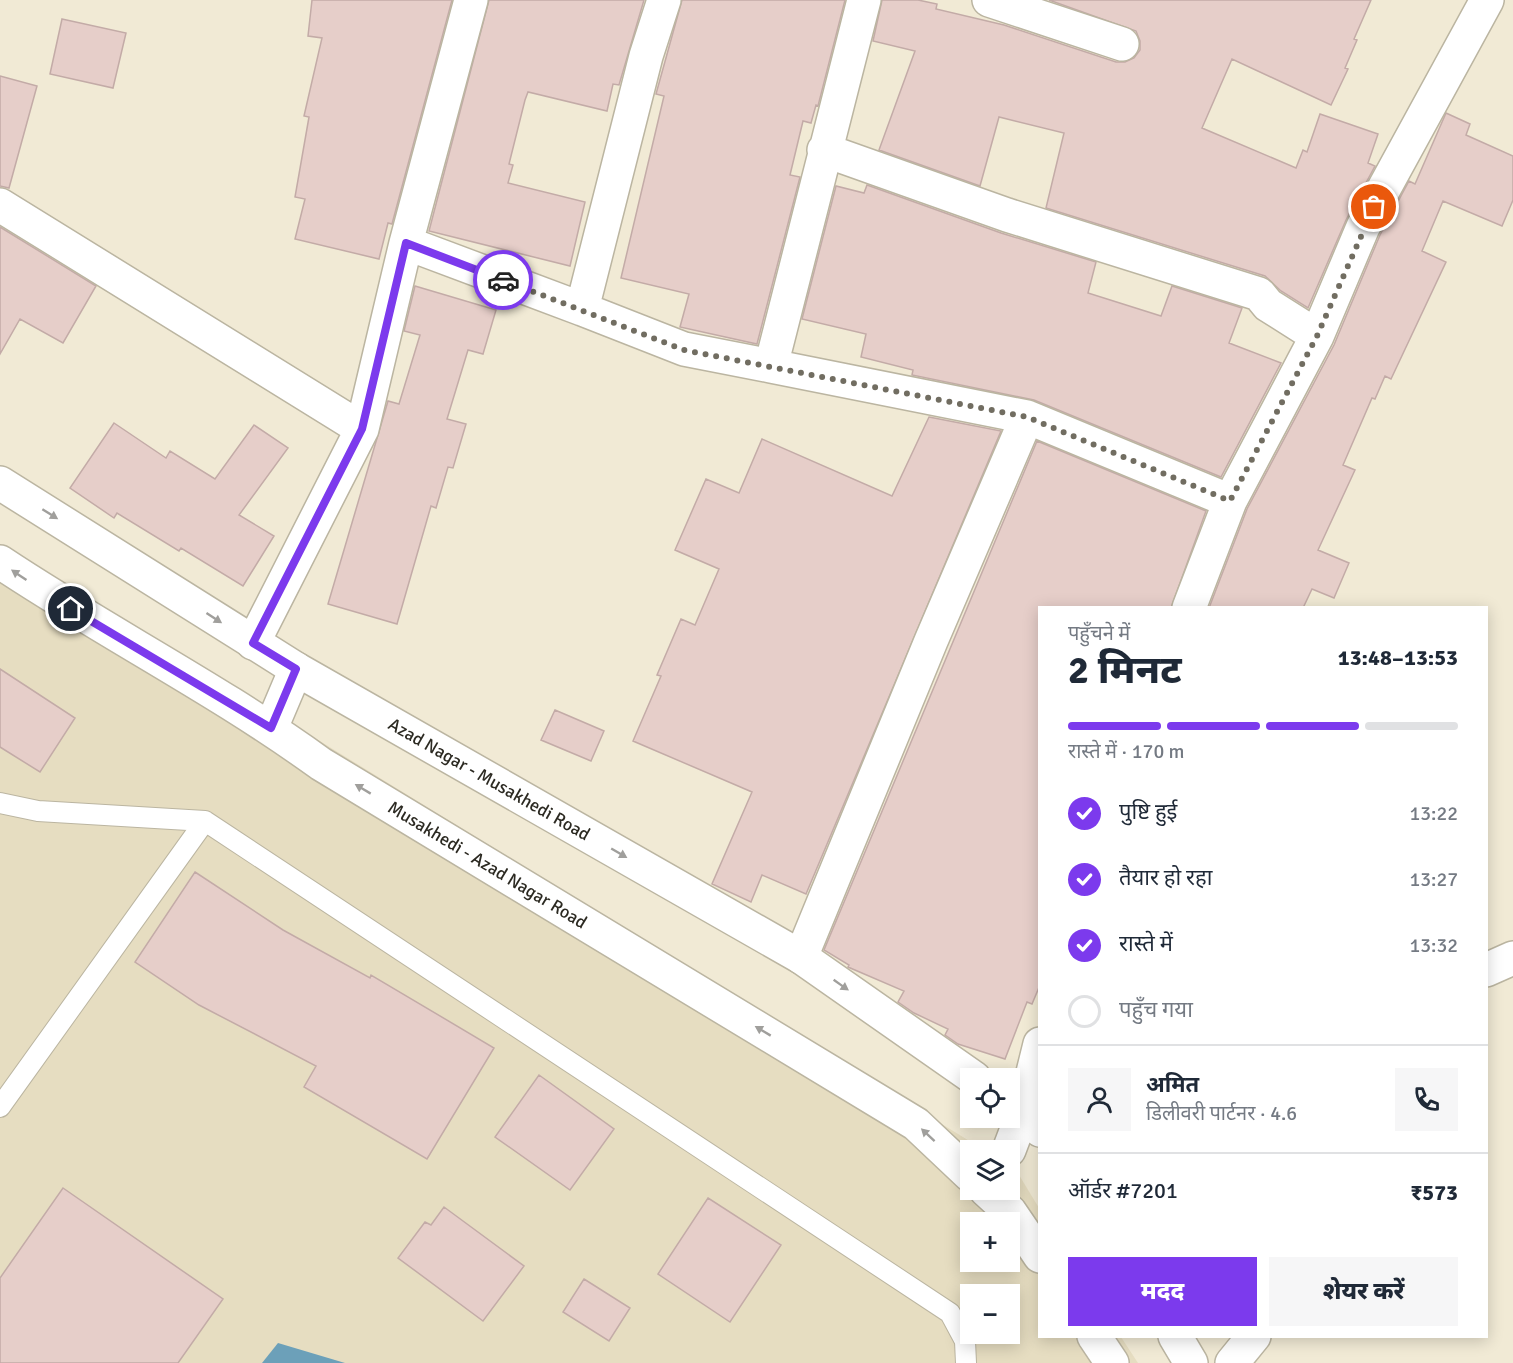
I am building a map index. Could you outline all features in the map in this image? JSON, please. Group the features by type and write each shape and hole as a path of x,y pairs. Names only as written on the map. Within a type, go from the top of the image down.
{"street":[{"path":"253,643 362,429 406,243 471,0"},
{"path":"582,309 645,56 664,0"},
{"path":"771,366 824,150 864,0"},
{"path":"989,0 1122,44"},
{"path":"1190,606 1230,501 1317,336 1363,227 1487,0"},
{"path":"824,150 1007,215 1259,294 1268,305 1317,336"},
{"path":"0,205 362,429"},
{"path":"406,243 684,350 1027,417 1230,501"},
{"path":"801,957 931,641 1027,417"},
{"name":"Azad Nagar - Musakhedi Road","path":"0,483 296,669 801,957 960,1068"},
{"name":"Musakhedi - Azad Nagar Road","path":"0,562 71,609 271,728 321,764 916,1124 960,1164"},
{"path":"271,728 296,669"},
{"path":"1488,969 1513,958"},
{"path":"1013,1140 1024,1115 1038,1053"},
{"name":"Musakhedi - Azad Nagar Road","path":"998,1200 1010,1212 1038,1253"},
{"path":"1095,1338 1112,1363"},
{"path":"1176,1338 1191,1363"},
{"path":"1232,1363 1252,1338"}],"lane":[{"path":"0,803 38,812 205,821 950,1313 965,1341 966,1363"},
{"path":"0,1107 205,821"}],"shaded area":[{"path":"0,544 968,1140 960,1140 960,1200 1020,1200 1020,1177 1038,1206 1038,1338 1122,1338 1138,1363 0,1363"}],"water":[{"path":"278,1343 345,1363 262,1363"}],"building":[{"path":"312,0 452,0 392,224 388,223 379,259 295,239 305,199 295,197 309,117 304,116 322,38 308,36"},
{"path":"489,0 644,0 619,85 613,84 607,111 528,92 525,100 509,164 513,165 508,183 585,202 570,266 429,231"},
{"path":"682,0 845,0 818,106 816,105 811,123 803,121 790,175 800,177 757,344 680,327 689,294 621,278 664,96 656,94"},
{"path":"882,0 918,0 937,4 936,9 1004,25 1116,62 1125,62 1134,58 1140,50 1140,41 1136,31 1049,0 1371,0 1354,39 1357,40 1345,68 1348,69 1331,105 1232,59 1202,128 1296,168 1303,150 1307,152 1320,114 1378,134 1368,163 1375,166 1346,220 1308,308 1281,291 1265,276 1046,208 1064,133 999,117 980,186 879,150 915,51 873,41"},
{"path":"62,19 126,33 113,88 50,74"},
{"path":"0,76 37,86 9,188 0,186"},
{"path":"1446,113 1470,124 1466,135 1513,156 1513,200 1502,226 1443,201 1422,251 1446,262 1391,379 1385,376 1375,399 1372,398 1343,465 1355,470 1318,550 1349,563 1334,598 1312,589 1304,606 1210,606 1247,509 1334,345 1380,235 1409,181 1415,184"},
{"path":"867,185 1001,233 1096,262 1088,293 1161,316 1172,286 1242,308 1229,343 1281,363 1221,477 1034,400 912,375 913,370 861,357 866,334 802,319 836,186 864,193"},
{"path":"0,227 96,286 63,343 20,319 0,354"},
{"path":"415,286 496,310 483,354 468,350 447,419 466,424 453,468 448,467 436,508 431,506 397,624 328,604 388,401 399,404 420,335 404,331"},
{"path":"929,417 1001,431 806,894 762,875 751,902 712,884 752,792 633,741 661,676 657,675 681,619 695,625 719,569 675,550 706,479 739,493 762,439 892,496"},
{"path":"114,423 166,458 170,451 215,479 254,425 288,448 239,515 274,536 243,586 117,513 114,518 70,488"},
{"path":"1037,441 1206,511 1172,606 1038,606 1038,990 1032,1004 1027,1002 1005,1059 958,1044 945,1035 948,1029 914,1013 898,1002 904,991 848,967 849,965 824,950"},
{"path":"0,669 75,718 40,772 0,747"},
{"path":"555,710 604,731 591,761 541,740"},
{"path":"195,872 283,930 370,978 371,975 494,1048 427,1159 304,1087 316,1066 199,1005 135,962"},
{"path":"539,1075 614,1129 570,1190 495,1137"},
{"path":"63,1188 223,1299 178,1363 0,1363 0,1278"},
{"path":"708,1198 781,1245 730,1322 658,1274"},
{"path":"444,1207 524,1266 483,1321 398,1258 425,1222 431,1225"},
{"path":"584,1279 630,1308 609,1341 563,1312"}],"way so far":[{"path":"503,280 684,350 1027,417 1230,501 1317,336 1363,227 1374,207"}],"route":[{"path":"71,609 271,728 296,669 253,643 362,429 406,243 503,280"}]}
